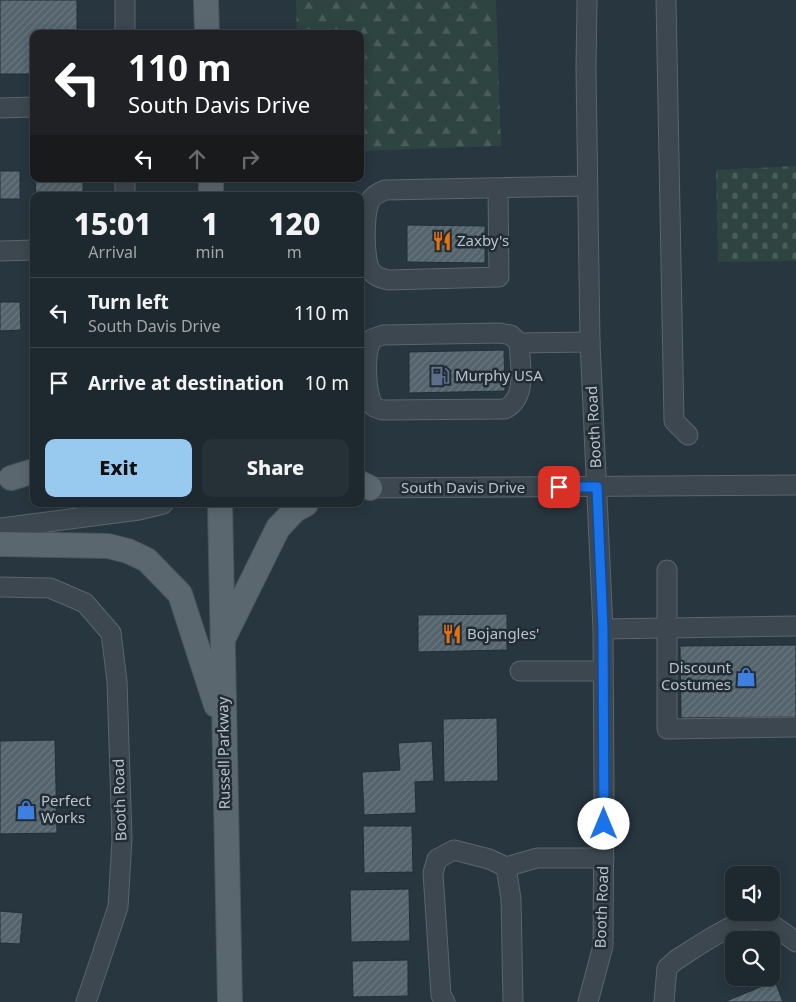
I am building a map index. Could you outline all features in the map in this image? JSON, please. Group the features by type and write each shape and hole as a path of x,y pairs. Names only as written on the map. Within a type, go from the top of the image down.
{"main road":[{"path":"206,0 207,30"},
{"path":"15,478 30,472"},
{"name":"Russell Parkway","path":"220,507 230,1002"},
{"path":"222,641 278,528 294,510 300,507"},
{"path":"0,544 108,546 128,551 147,560 180,594 224,730"}],"street":[{"path":"125,0 125,30"},
{"name":"Booth Road","path":"587,0 587,186 590,342 603,629 604,858 602,946 588,1002"},
{"path":"666,0 674,421 688,435"},
{"path":"0,108 30,107"},
{"path":"498,188 499,278 388,280 378,277 370,271 366,260 366,212 370,199 385,190 587,186"},
{"path":"0,251 30,250"},
{"path":"519,343 521,394 514,404 505,409 382,410 374,407 368,398 367,347 372,339 383,336 500,333 511,335 519,343 590,342"},
{"name":"South Davis Drive","path":"364,486 597,487 796,485"},
{"path":"0,528 152,507"},
{"path":"667,570 667,729 796,727"},
{"name":"Booth Road","path":"0,587 50,588 85,603 111,633 117,681 122,839 118,908 86,1002"},
{"path":"603,629 796,626"},
{"path":"520,671 603,671"},
{"path":"445,1002 441,995 433,873 437,859 454,850 489,859 506,867 538,858 604,858"},
{"path":"506,867 511,899 513,1002"},
{"path":"664,1002 668,968 676,960 746,920 760,920 775,927 796,942"}],"green space":[{"path":"296,0 496,0 501,146 364,151 364,30 297,30"},
{"path":"796,166 796,261 718,262 716,170"}],"building":[{"path":"0,0 77,0 77,30 30,30 30,74 0,74"},
{"path":"0,171 20,171 20,199 0,199"},
{"path":"35,182 83,182 83,192 36,192"},
{"path":"407,225 485,226 485,263 407,262"},
{"path":"0,302 20,302 21,330 0,331"},
{"path":"504,350 505,391 409,393 409,352"},
{"path":"507,614 507,650 418,652 418,615"},
{"path":"796,645 796,717 681,718 680,646"},
{"path":"497,718 498,781 444,782 443,719"},
{"path":"55,740 57,833 0,834 0,741"},
{"path":"432,741 434,781 415,782 416,813 364,815 362,772 400,770 398,743"},
{"path":"363,826 412,826 413,872 364,873"},
{"path":"409,889 410,941 351,942 350,890"},
{"path":"0,911 23,913 20,944 0,943"},
{"path":"408,960 408,996 353,997 352,961"},
{"path":"763,986 777,986 783,1002 724,1002"}],"place":[{"name":"Zaxby's","path":"442,241"},
{"name":"Murphy USA","path":"440,376"},
{"name":"Bojangles'","path":"452,634"},
{"name":"Discount Costumes","path":"746,677"},
{"name":"Perfect Works","path":"26,810"}],"route":[{"path":"559,487 597,487 603,629 604,824"}]}
